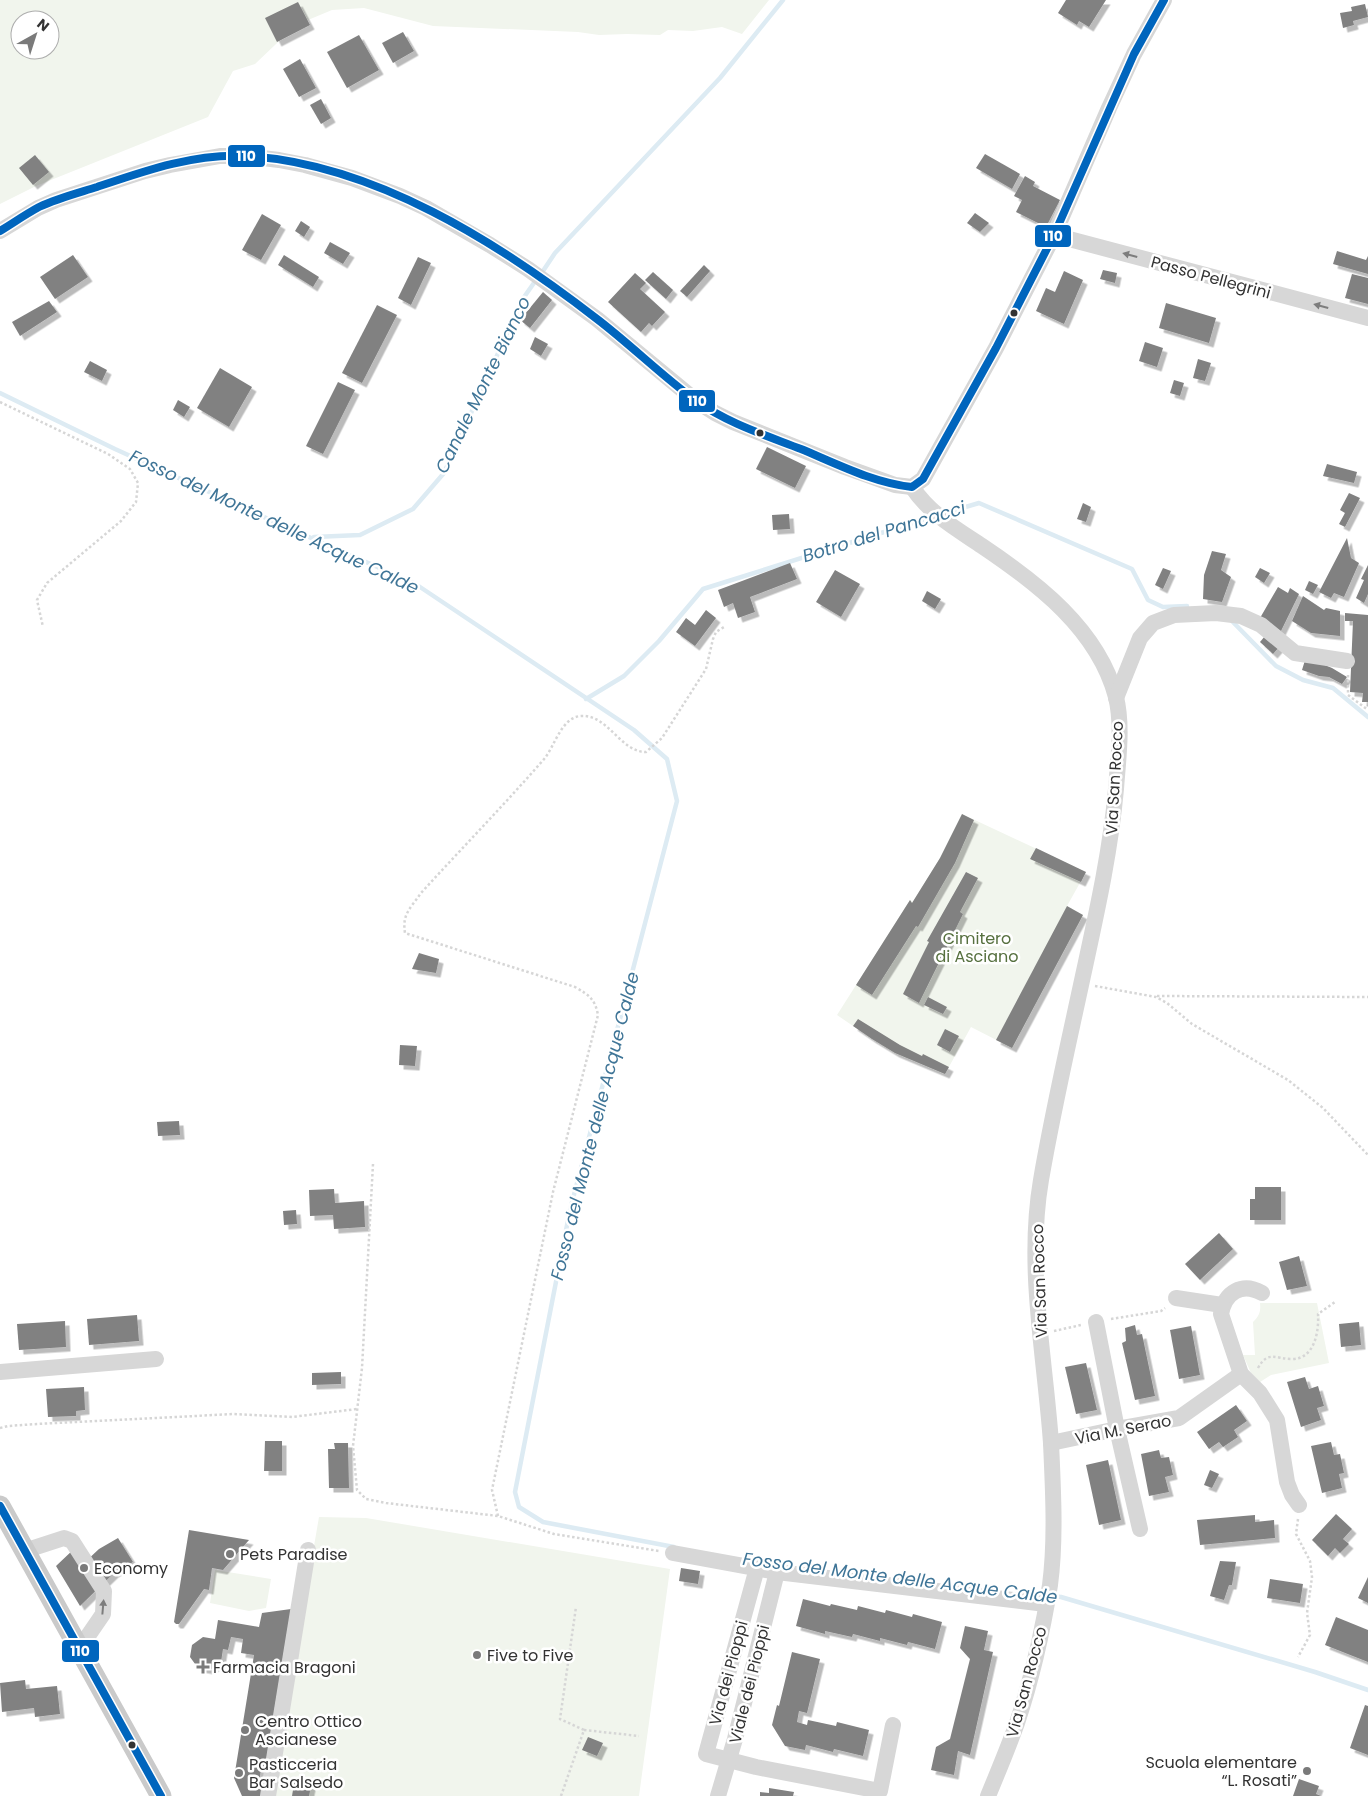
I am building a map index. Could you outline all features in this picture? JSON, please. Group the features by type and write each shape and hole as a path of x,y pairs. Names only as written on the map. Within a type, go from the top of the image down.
{"main road":[{"path":"0,1506 162,1796"}],"street":[{"path":"0,231 38,208 56,200 146,171 220,156 257,157 304,165 352,178 400,196 452,223 528,268 597,319 695,400 715,413 742,426 895,486 912,487 924,479 958,419 1054,235 1108,108 1134,54 1164,0"},
{"name":"Passo Pellegrini","path":"1054,235 1368,318"},
{"name":"Via San Rocco","path":"912,487 927,508 1024,576 1061,608 1094,649 1116,698 1119,721 1119,749 1111,840 1040,1183 1037,1218 1036,1288 1051,1443 1053,1549 1047,1597 1033,1664 1018,1717 988,1796"},
{"path":"1116,698 1140,638 1153,623 1174,615 1216,613 1241,616 1261,625 1295,653 1347,661"},
{"path":"1262,1292 1254,1288 1243,1288 1227,1297 1222,1305 1221,1314 1244,1377 1260,1393 1277,1420 1288,1482 1292,1495 1300,1505"},
{"path":"1176,1298 1222,1305"},
{"path":"1096,1322 1117,1429 1140,1529"},
{"path":"0,1372 156,1359"},
{"name":"Via M. Serao","path":"1051,1443 1179,1418 1244,1377"},
{"path":"24,1551 64,1538 72,1541 104,1591 103,1614 79,1648"},
{"path":"268,1796 308,1550"},
{"path":"673,1553 777,1572 1047,1597"},
{"name":"Via dei Pioppi","path":"728,1760 706,1754 757,1568"},
{"name":"Viale dei Pioppi","path":"718,1796 777,1572"},
{"path":"728,1760 880,1791 893,1724"}],"path":[{"path":"0,402 108,454 130,468 138,482 136,502 121,521 47,584 37,600 43,627"},
{"path":"498,1516 492,1490 494,1480 553,1192 598,1016 596,1006 590,996 575,987 404,934 403,922 420,893 546,756 565,726 573,718 581,716 592,717 638,752 646,752 662,738 706,670 713,639 716,632 724,627"},
{"path":"1347,661 1348,695 1368,710"},
{"path":"1081,983 1156,997 1368,996"},
{"path":"1156,997 1192,1024 1288,1080 1323,1108 1368,1155"},
{"path":"373,1164 362,1368 353,1446 357,1490 366,1500 498,1516 554,1534 673,1553"},
{"path":"1069,1328 1161,1311 1176,1298"},
{"path":"1244,1377 1266,1359 1273,1356 1293,1359 1306,1353 1316,1338 1319,1328 1318,1314 1335,1302"},
{"path":"0,1428 37,1424 234,1414 292,1417 357,1409"},
{"path":"1298,1657 1310,1636 1307,1613 1312,1578 1310,1562 1296,1534 1300,1505"},
{"path":"576,1608 560,1720 584,1730 639,1736"},
{"path":"560,1796 584,1730"}],"green space":[{"path":"0,0 769,0 742,34 722,27 693,31 668,30 660,35 599,35 578,32 433,26 364,8 332,10 296,25 255,64 233,71 208,117 36,186 0,204"},
{"name":"Cimitero di Asciano","path":"962,814 1086,872 1067,906 1083,915 1012,1048 971,1027 945,1074 895,1053 837,1015 910,900 913,902 940,858"},
{"path":"1260,1303 1317,1303 1329,1363 1271,1375 1260,1382 1251,1373 1243,1355 1255,1355 1253,1322 1259,1314"},
{"name":"Five to Five","path":"319,1517 366,1518 670,1569 639,1796 271,1796"},
{"path":"215,1570 271,1579 266,1608 249,1611 210,1603"}],"building":[{"path":"1066,0 1106,0 1089,27 1079,21 1077,25 1058,13"},
{"path":"298,2 310,25 277,42 265,18"},
{"path":"1365,4 1368,17 1353,21 1354,25 1343,28 1340,13 1352,11 1351,7"},
{"path":"403,32 414,51 393,63 382,43"},
{"path":"359,35 379,70 347,88 327,52"},
{"path":"300,59 316,88 299,97 283,69"},
{"path":"321,99 331,118 321,124 310,105"},
{"path":"985,154 1020,174 1012,189 976,168"},
{"path":"35,155 49,172 33,185 19,168"},
{"path":"1025,176 1035,182 1033,186 1060,200 1046,227 1016,212 1022,200 1014,196"},
{"path":"975,213 989,223 980,232 967,223"},
{"path":"262,214 281,225 261,260 242,250"},
{"path":"301,221 310,227 304,237 295,231"},
{"path":"330,242 350,253 343,264 324,253"},
{"path":"1337,251 1366,260 1368,256 1368,274 1333,264"},
{"path":"73,255 88,277 55,299 40,277"},
{"path":"284,255 319,277 313,287 278,265"},
{"path":"418,257 431,263 411,305 398,298"},
{"path":"704,265 710,271 687,297 680,291"},
{"path":"1103,270 1117,273 1115,283 1100,279"},
{"path":"1064,271 1083,280 1064,324 1036,311 1046,288 1055,292"},
{"path":"653,272 673,290 666,299 645,280"},
{"path":"635,273 646,283 640,289 665,312 652,326 649,323 641,332 608,302"},
{"path":"1352,274 1368,278 1368,304 1345,298"},
{"path":"543,292 552,300 530,328 520,320"},
{"path":"49,301 57,312 20,336 12,322"},
{"path":"1166,303 1216,318 1209,343 1159,328"},
{"path":"377,305 397,315 362,383 342,373"},
{"path":"535,337 548,344 541,356 530,349"},
{"path":"1145,342 1163,348 1157,367 1139,361"},
{"path":"1198,359 1211,363 1205,381 1193,378"},
{"path":"90,361 107,370 102,381 84,372"},
{"path":"220,368 252,387 229,427 197,408"},
{"path":"1174,380 1184,383 1180,396 1170,393"},
{"path":"338,382 355,390 323,454 306,446"},
{"path":"178,400 190,407 184,417 173,410"},
{"path":"767,447 806,466 795,488 756,469"},
{"path":"1327,464 1357,472 1354,483 1323,476"},
{"path":"1349,493 1360,498 1345,527 1339,524 1345,513 1340,510"},
{"path":"1083,503 1091,507 1086,522 1077,519"},
{"path":"789,514 790,529 773,530 772,515"},
{"path":"1347,538 1351,558 1359,563 1344,597 1334,593 1331,598 1319,592"},
{"path":"1212,551 1226,554 1221,570 1231,577 1222,602 1203,599 1204,575"},
{"path":"790,563 797,579 750,597 755,612 738,618 733,603 724,607 718,590"},
{"path":"1368,565 1368,594 1364,603 1356,598 1364,580 1361,579"},
{"path":"1163,568 1171,571 1163,589 1155,585"},
{"path":"1260,568 1270,573 1264,583 1255,577"},
{"path":"835,570 860,584 841,617 816,602"},
{"path":"1309,581 1318,585 1313,594 1305,590"},
{"path":"1278,587 1288,593 1290,588 1299,594 1281,631 1260,618"},
{"path":"927,591 941,599 935,609 922,601"},
{"path":"1303,596 1324,610 1326,608 1340,611 1340,636 1311,633 1292,621"},
{"path":"706,610 716,618 695,646 676,632 686,618 695,625"},
{"path":"1345,613 1368,615 1368,702 1362,702 1363,693 1350,692 1353,621 1345,621"},
{"path":"1265,636 1280,646 1273,654 1260,642"},
{"path":"1306,657 1332,668 1347,677 1342,684 1329,677 1319,676 1302,670"},
{"path":"962,814 974,820 955,863 918,927 916,926 872,995 856,985 910,900 912,903 940,858"},
{"path":"1036,848 1086,872 1081,882 1030,859"},
{"path":"966,872 978,878 960,912 963,914 919,1003 903,994 929,942 927,941"},
{"path":"1067,906 1083,915 1012,1048 996,1040"},
{"path":"419,953 439,959 436,973 412,969"},
{"path":"928,997 947,1007 943,1014 924,1005"},
{"path":"858,1019 900,1045 949,1067 945,1074 895,1053 872,1039 853,1026"},
{"path":"945,1029 959,1036 950,1052 937,1045"},
{"path":"400,1045 417,1046 415,1066 399,1065"},
{"path":"179,1121 180,1135 158,1136 157,1122"},
{"path":"1255,1187 1281,1187 1281,1220 1250,1220 1250,1199 1255,1199"},
{"path":"334,1189 335,1203 364,1201 365,1227 334,1229 333,1215 310,1216 309,1190"},
{"path":"296,1210 297,1224 284,1225 283,1211"},
{"path":"1219,1233 1233,1249 1200,1280 1185,1264"},
{"path":"1299,1256 1307,1286 1287,1290 1279,1262"},
{"path":"137,1315 139,1341 89,1345 87,1319"},
{"path":"65,1321 66,1347 19,1350 17,1324"},
{"path":"1359,1322 1361,1345 1341,1347 1339,1324"},
{"path":"1135,1325 1137,1335 1142,1334 1155,1396 1135,1400 1122,1343 1126,1341 1125,1328"},
{"path":"1191,1326 1200,1375 1179,1379 1170,1330"},
{"path":"1086,1363 1097,1410 1076,1414 1065,1367"},
{"path":"341,1372 341,1384 312,1385 312,1373"},
{"path":"1305,1377 1309,1389 1318,1386 1324,1406 1317,1408 1321,1420 1301,1427 1287,1382"},
{"path":"84,1387 85,1410 76,1411 76,1416 48,1417 46,1389"},
{"path":"1236,1405 1247,1421 1234,1430 1238,1437 1223,1447 1219,1442 1209,1449 1197,1432"},
{"path":"265,1441 282,1441 282,1471 264,1471"},
{"path":"1331,1442 1334,1455 1340,1454 1344,1473 1339,1474 1342,1488 1322,1493 1311,1446"},
{"path":"334,1443 348,1443 349,1488 329,1488 328,1449 335,1449"},
{"path":"1159,1450 1161,1458 1169,1457 1173,1475 1165,1477 1169,1492 1149,1496 1141,1454"},
{"path":"1108,1460 1121,1520 1099,1525 1086,1465"},
{"path":"1210,1470 1219,1474 1212,1488 1204,1485"},
{"path":"1336,1514 1352,1529 1343,1539 1349,1544 1340,1553 1335,1548 1328,1556 1312,1540"},
{"path":"1255,1515 1255,1522 1274,1520 1275,1538 1200,1545 1197,1520"},
{"path":"189,1530 249,1540 223,1570 212,1568 209,1590 204,1589 179,1624 176,1624 174,1622"},
{"path":"118,1538 133,1562 114,1573 80,1606 56,1566 75,1548 84,1563 99,1549"},
{"path":"1220,1561 1236,1562 1232,1585 1229,1585 1224,1600 1210,1596"},
{"path":"681,1568 700,1571 698,1584 679,1581"},
{"path":"1368,1577 1368,1603 1358,1598"},
{"path":"1270,1579 1303,1584 1300,1603 1267,1598"},
{"path":"803,1599 857,1610 858,1606 885,1613 886,1610 912,1617 913,1614 942,1622 935,1649 908,1642 907,1645 880,1638 880,1641 853,1634 852,1637 825,1631 825,1634 796,1626"},
{"path":"291,1609 265,1768 261,1768 259,1785 263,1785 261,1796 242,1796 234,1778 254,1655 241,1653 243,1639 231,1637 228,1650 223,1649 221,1662 210,1670 198,1668 190,1657 192,1645 203,1637 215,1639 218,1620 259,1627 262,1613"},
{"path":"1336,1617 1368,1630 1368,1662 1325,1645"},
{"path":"965,1626 988,1631 984,1650 993,1652 970,1755 958,1751 954,1775 931,1770 936,1747 950,1739 970,1659 960,1648"},
{"path":"792,1652 820,1659 807,1713 799,1711 797,1722 807,1725 808,1720 836,1726 837,1722 869,1730 863,1756 834,1749 833,1752 806,1745 805,1750 785,1746 772,1725 777,1705 779,1706"},
{"path":"25,1680 26,1689 57,1686 60,1714 35,1717 34,1708 2,1712 0,1683"},
{"path":"1365,1705 1368,1706 1368,1755 1350,1748"},
{"path":"588,1737 603,1743 597,1756 582,1750"},
{"path":"295,1778 312,1781 309,1796 292,1796"},
{"path":"1299,1779 1319,1786 1316,1794 1321,1796 1293,1796"},
{"path":"769,1788 794,1792 793,1796 760,1796 760,1792 769,1793"}],"waterway":[{"name":"Canale Monte Bianco","path":"541,274 555,253 720,78 783,0"},
{"name":"Canale Monte Bianco","path":"314,537 360,535 413,509 444,473 522,300 536,280"},
{"name":"Fosso del Monte delle Acque Calde","path":"0,393 115,449 414,583 634,730 667,759 677,801 570,1210 515,1492 519,1507 543,1522 674,1547"},
{"name":"Botro del Pancacci","path":"942,514 979,503 1132,569 1148,600 1163,607 1187,606"},
{"name":"Botro del Pancacci","path":"586,699 624,676 659,641 703,589 932,517"},
{"name":"Botro del Pancacci","path":"1231,620 1276,666 1303,680 1333,688 1368,717"},
{"name":"Fosso del Monte delle Acque Calde","path":"1051,1596 1061,1597 1315,1672 1368,1690"}],"transit line":[{"name":"110","path":"0,231 39,207 53,201 151,169 189,160 208,157 246,156 294,162 341,174 387,191 432,212 519,262 597,319 670,380 707,408 746,428 856,472 898,485 912,487 923,479 996,348 1054,235 1134,54 1164,0"},
{"name":"110","path":"0,1506 161,1796"}],"place":[{"name":"Pets Paradise","path":"230,1554"},
{"name":"Economy","path":"84,1568"},
{"name":"Five to Five","path":"477,1655"},
{"name":"Farmacia Bragoni","path":"203,1667"},
{"name":"Centro Ottico Ascianese","path":"245,1730"},
{"name":"Scuola elementare “L. Rosati”","path":"1307,1771"},
{"name":"Pasticceria Bar Salsedo","path":"239,1773"}]}
